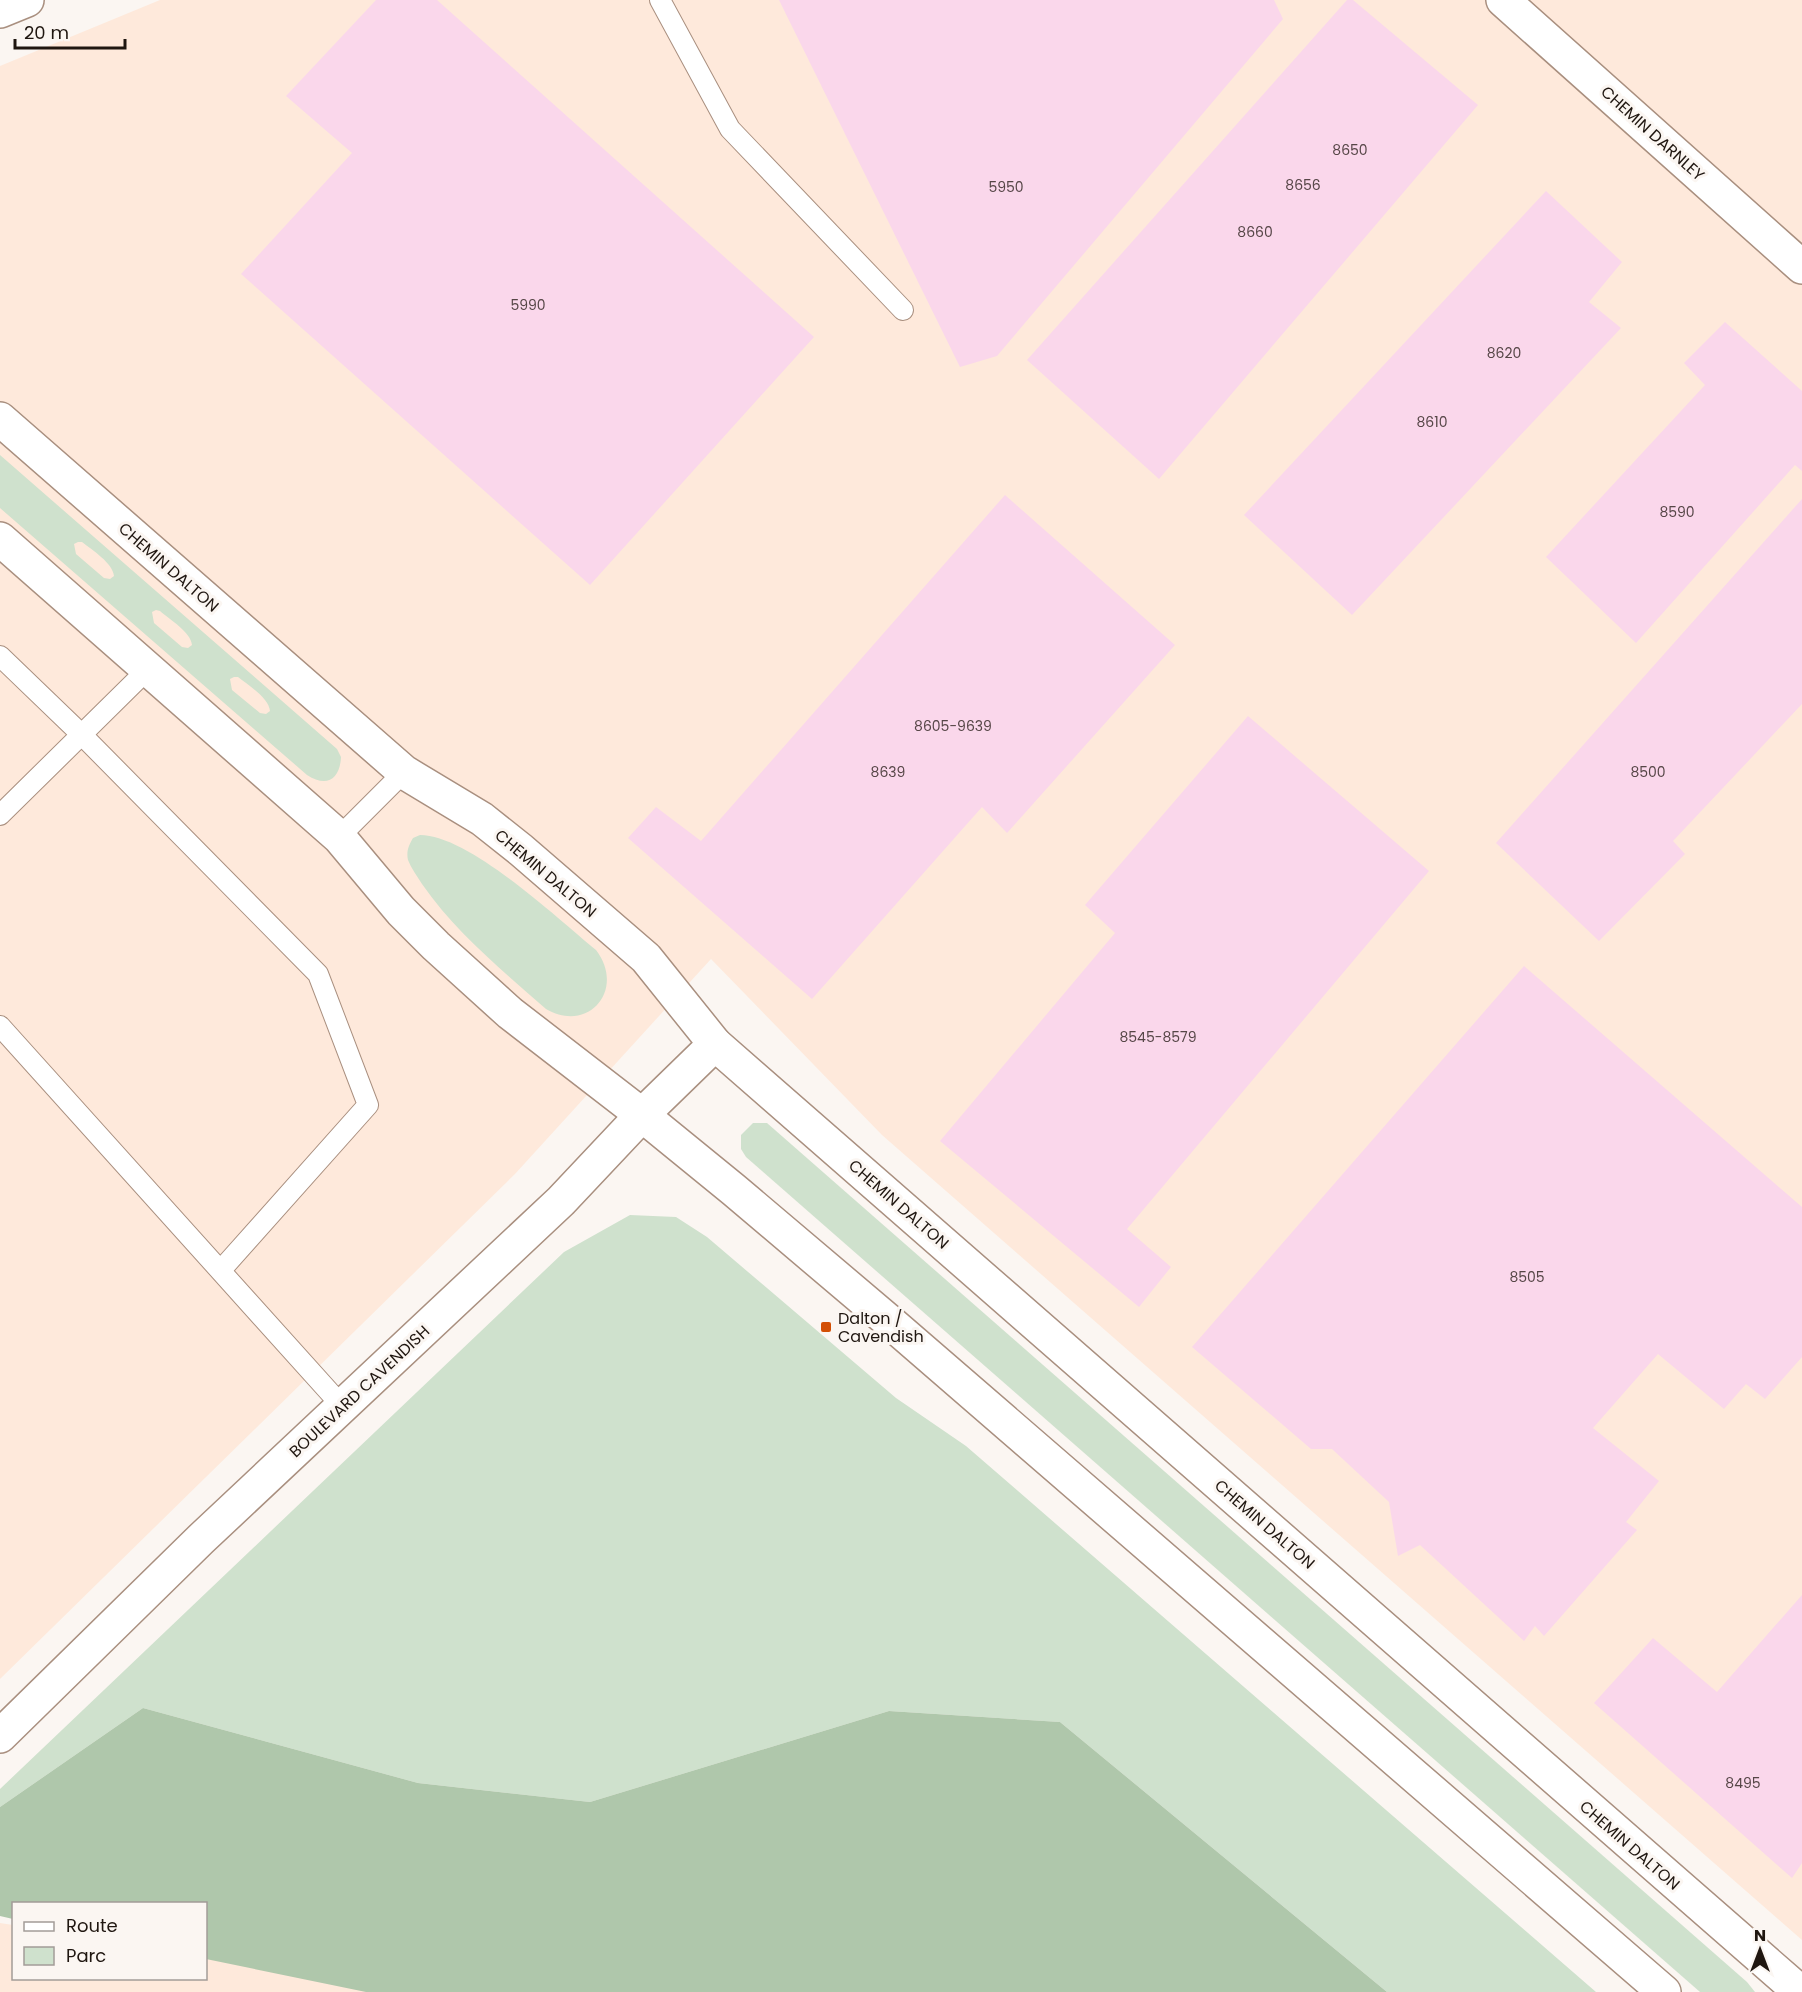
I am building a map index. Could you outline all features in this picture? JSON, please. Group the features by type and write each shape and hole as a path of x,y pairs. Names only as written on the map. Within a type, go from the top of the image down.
{"street":[{"path":"0,11 27,0"},
{"name":"CHEMIN DARNLEY","path":"1503,0 1802,267"},
{"name":"CHEMIN DALTON","path":"0,419 404,772 482,819 628,942 646,958 716,1044 1799,1988"},
{"path":"0,539 339,837 400,911 510,1012 642,1115 882,1315 1664,1992"},
{"name":"BOULEVARD CAVENDISH","path":"0,1736 209,1531 561,1201 642,1115 716,1044"}],"lane":[{"path":"660,0 730,129 903,310"},
{"path":"0,656 81,734 318,974 368,1105 220,1270"},
{"path":"0,815 148,669"},
{"path":"339,837 404,772"},
{"path":"0,1026 342,1406"}],"shaded area":[{"path":"160,0 1802,0 1802,1940 882,1135 711,959 515,1174 0,1679 0,66"},
{"path":"0,1923 12,1925 12,1980 207,1980 207,1954 458,1992 0,1992"}],"green space":[{"path":"0,455 337,749 341,757 335,776 321,781 307,775 0,508","holes":["82,542 101,557 110,566 114,576 110,579 104,578 76,554 74,544","160,611 179,626 188,635 192,645 188,648 182,647 154,623 152,612","238,677 252,688 266,701 270,711 266,714 260,713 232,690 230,679"]},
{"path":"420,835 440,839 463,848 487,863 512,880 596,950 604,965 607,979 605,992 598,1004 589,1012 576,1016 562,1015 546,1009 480,950 435,902 411,866 407,857 408,848 413,838"},
{"path":"753,1123 767,1123 1747,1982 1755,1992 1700,1992 746,1157 741,1149 741,1135"},
{"path":"630,1215 676,1217 707,1237 896,1398 966,1446 1596,1992 1387,1992 1060,1722 889,1711 590,1802 418,1783 143,1708 0,1807 0,1789 564,1252"},
{"path":"143,1708 418,1783 590,1802 889,1711 1060,1722 1387,1992 366,1992 207,1959 207,1902 12,1902 12,1919 0,1916 0,1807"}],"building":[{"path":"376,0 437,0 814,337 590,585 241,274 352,153 286,96"},
{"path":"779,0 1274,0 1283,19 997,356 960,367"},
{"path":"1347,0 1353,0 1478,105 1159,479 1027,360"},
{"path":"1546,191 1622,262 1589,302 1621,328 1352,615 1244,515"},
{"path":"1725,322 1802,391 1802,471 1795,465 1636,643 1546,557 1705,385 1684,363"},
{"path":"1005,495 1175,645 1007,833 982,807 812,999 628,838 656,807 701,841"},
{"path":"1802,499 1802,704 1673,841 1685,854 1599,941 1496,843"},
{"path":"1248,716 1429,871 1127,1229 1171,1267 1139,1307 940,1141 1115,933 1085,905"},
{"path":"1524,966 1802,1207 1802,1357 1765,1399 1746,1384 1724,1409 1658,1354 1593,1428 1659,1481 1626,1522 1637,1530 1544,1636 1535,1626 1524,1641 1420,1545 1398,1556 1389,1502 1332,1449 1311,1449 1192,1347"},
{"path":"1802,1595 1802,1863 1792,1878 1594,1703 1653,1638 1717,1692"}],"place":[{"name":"Dalton / Cavendish","path":"826,1327"}]}
